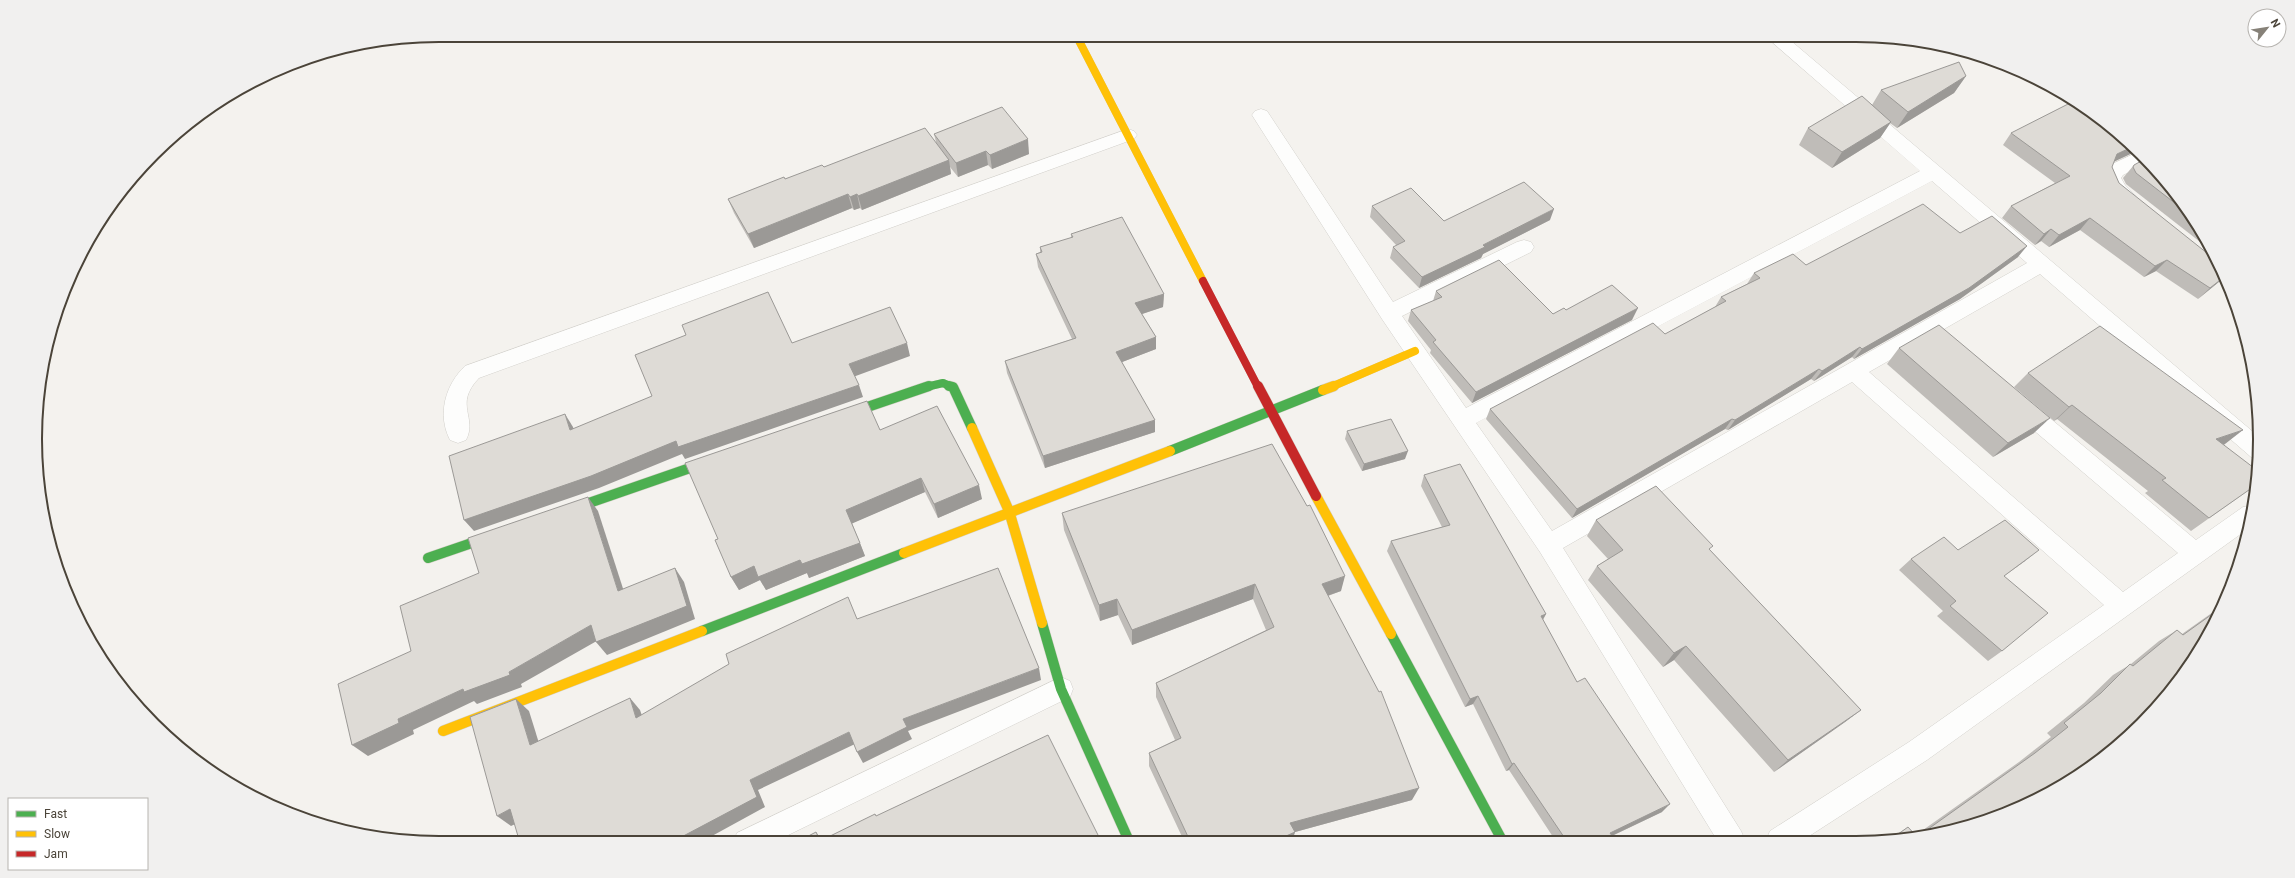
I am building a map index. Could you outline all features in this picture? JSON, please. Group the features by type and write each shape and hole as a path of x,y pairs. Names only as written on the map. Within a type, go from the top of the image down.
{"street":[{"path":"1080,42 1271,412 1500,836"},
{"path":"1781,42 2253,445"},
{"path":"1261,115 1389,313 1548,546 1729,836"},
{"path":"458,434 455,397 459,383 472,372 1128,135"},
{"path":"2138,159 2115,171 2112,178 2117,189 2142,209"},
{"path":"1462,420 1933,172"},
{"path":"1389,313 1524,247"},
{"path":"1548,546 2041,264"},
{"path":"1928,329 1946,344"},
{"path":"443,730 1009,511 1271,412 1415,351"},
{"path":"1853,372 2122,606"},
{"path":"835,418 933,384 943,383 953,387 1009,511 1060,689 1127,836"},
{"path":"2001,390 2196,554"},
{"path":"556,514 722,457"},
{"path":"1785,836 1918,751 2244,519"},
{"path":"428,558 511,530"},
{"path":"758,836 1060,689"}],"building":[{"path":"1959,62 1966,76 1908,112 1881,90"},
{"path":"1862,96 1891,122 1842,152 1808,128"},
{"path":"2068,104 2077,109 2098,124 2127,149 2117,154 2112,167 2119,183 2206,252 2220,280 2210,288 2167,260 2155,266 2090,218 2059,235 2051,229 2044,234 2011,206 2070,176 2011,133"},
{"path":"1002,107 1028,139 990,155 986,151 956,163 934,134"},
{"path":"925,128 949,160 858,196 857,194 850,197 848,194 748,234 728,199 784,177 785,179 822,165 824,167"},
{"path":"2140,162 2176,204 2136,173 2133,167"},
{"path":"1524,182 1554,209 1483,245 1485,247 1422,277 1393,247 1405,241 1372,206 1411,188 1444,221"},
{"path":"1923,204 1960,233 1992,216 2027,246 1969,288 1862,349 1860,347 1822,371 1819,369 1735,420 1732,419 1577,509 1490,409 1653,323 1665,334 1726,301 1721,297 1760,278 1754,273 1793,254 1806,265"},
{"path":"1122,217 1164,294 1135,303 1156,337 1116,352 1155,420 1043,456 1005,361 1076,338 1036,254 1042,252 1040,247 1073,237 1071,234"},
{"path":"1499,260 1553,314 1564,308 1566,310 1612,285 1638,308 1476,392 1433,342 1436,340 1411,310 1442,297 1436,291"},
{"path":"768,292 792,343 890,307 907,343 849,364 859,385 678,447 676,441 591,476 464,520 449,456 565,414 570,430 652,396 635,355 686,335 682,325"},
{"path":"1939,325 2050,418 2008,443 1899,348"},
{"path":"2100,326 2243,430 2216,439 2252,466 2250,489 2209,518 2162,480 2166,478 2072,405 2069,407 2028,373"},
{"path":"867,401 880,430 937,406 979,485 934,504 921,478 846,510 860,543 802,564 800,560 758,577 754,566 731,577 715,540 718,539 685,463"},
{"path":"1391,419 1408,451 1364,464 1347,431"},
{"path":"1272,444 1307,506 1310,505 1345,576 1322,584 1379,692 1381,691 1419,788 1290,823 1295,832 1286,836 1188,836 1149,753 1181,738 1156,683 1274,627 1255,584 1132,630 1117,599 1099,605 1062,513"},
{"path":"1460,464 1546,614 1541,616 1577,682 1585,678 1670,804 1610,833 1612,836 1563,836 1514,763 1512,764 1478,696 1470,699 1391,541 1450,525 1424,475"},
{"path":"1656,486 1713,546 1709,549 1861,710 1788,760 1686,646 1674,653 1597,566 1623,550 1596,520"},
{"path":"588,497 618,591 675,568 687,606 596,642 591,625 509,672 510,675 464,692 463,689 398,719 399,723 352,745 338,684 411,651 400,606 479,573 468,538"},
{"path":"2005,520 2039,550 2004,576 2048,613 2002,651 1950,606 1956,601 1911,559 1944,537 1958,550"},
{"path":"998,568 1039,668 903,719 907,727 857,752 849,732 750,780 757,797 683,836 518,836 510,809 497,816 470,717 516,699 530,745 630,698 636,718 729,664 726,654 848,597 857,619"},
{"path":"2213,614 2200,638 2171,681 2137,720 2098,754 2054,783 2008,806 1984,815 1928,829 2035,753 2068,727 2064,723 2101,693 2130,664 2133,666 2177,630 2183,635"},
{"path":"1048,735 1098,836 830,836 875,814 876,816"},
{"path":"1908,827 1913,832 1899,834"},
{"path":"816,832 818,836 808,836"}],"traffic: fast":[{"path":"841,416 933,384 943,383 953,387 972,428"},
{"path":"1170,451 1323,390"},
{"path":"563,512 716,459"},
{"path":"428,558 498,534"},
{"path":"702,631 904,553"},
{"path":"1042,623 1061,689 1127,836"},
{"path":"1391,634 1500,836"}],"traffic: slow":[{"path":"1080,42 1203,281"},
{"path":"1323,390 1415,351"},
{"path":"972,428 1009,511 1042,623"},
{"path":"904,553 1170,451"},
{"path":"1316,496 1391,634"},
{"path":"443,731 702,631"}],"traffic: jam":[{"path":"1203,281 1316,496"}]}
